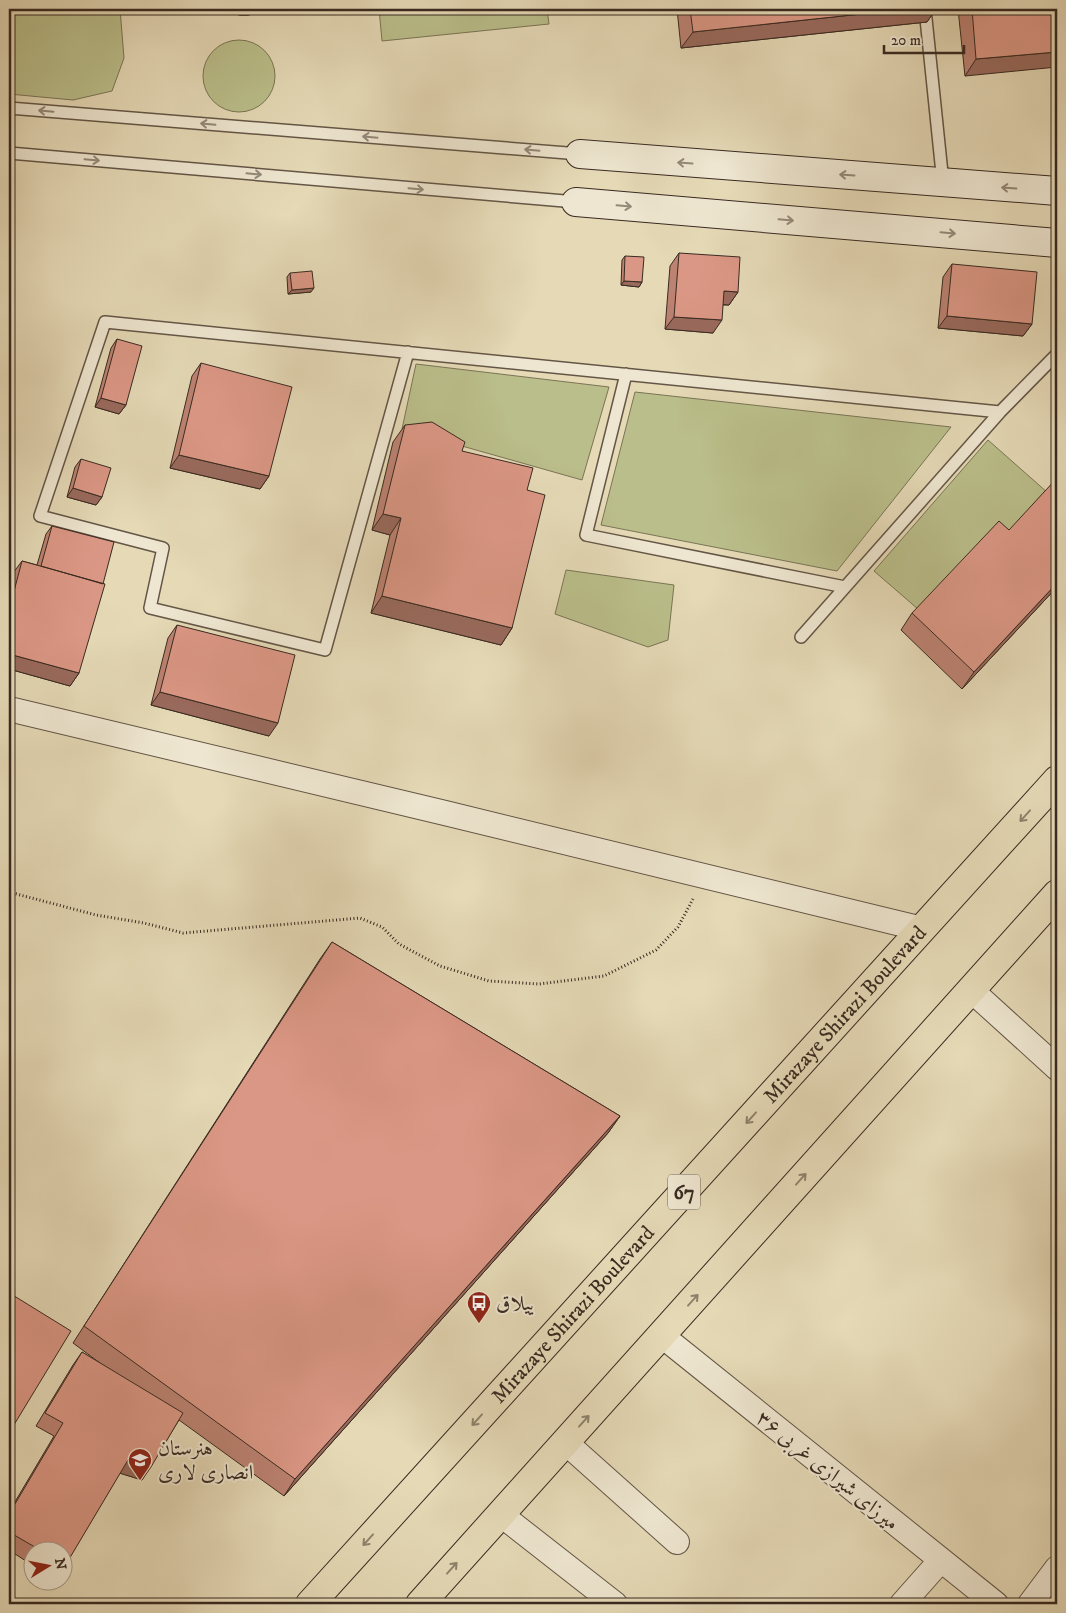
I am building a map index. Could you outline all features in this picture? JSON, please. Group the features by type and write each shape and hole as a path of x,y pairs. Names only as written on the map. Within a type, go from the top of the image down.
{"main road":[{"name":"Mirazaye Shirazi Boulevard","path":"310,1604 1057,780"},
{"path":"420,1604 1057,894"}],"street":[{"path":"580,154 1057,192"},
{"path":"576,202 1057,242"},
{"path":"9,709 922,929"},
{"path":"971,990 1057,1068"},
{"name":"میرزای شیرازی غربی ۳۶","path":"661,1335 996,1604"},
{"path":"565,1442 677,1542"},
{"path":"500,1514 615,1604"},
{"path":"902,1604 941,1560"},
{"path":"1030,1604 1057,1568"}],"lane":[{"path":"241,9 247,9"},
{"path":"926,9 943,182"},
{"path":"9,108 580,154"},
{"path":"9,153 576,202"},
{"path":"408,352 325,650 150,608 163,548 40,516 105,322 408,352 1000,412"},
{"path":"801,637 1000,412 1057,354"},
{"path":"626,374 586,535 845,587"}],"path":[{"path":"9,892 182,933 360,918 382,927 399,944 440,966 489,981 539,984 604,976 656,950 678,927 705,876"}],"green space":[{"path":"9,9 120,9 124,58 112,91 73,100 9,94"},
{"path":"379,9 547,9 549,24 382,41"},
{"path":"239,40 259,46 269,56 275,76 269,96 259,106 239,112 219,106 209,96 203,76 209,56 219,46"},
{"path":"416,364 609,387 582,480 402,429"},
{"path":"635,392 951,427 837,571 601,525"},
{"path":"988,440 1048,493 997,547 919,610 874,571"},
{"path":"566,570 674,585 668,640 648,647 555,614"}],"building":[{"path":"690,9 908,9 693,32"},
{"path":"972,9 1057,9 1057,52 976,59"},
{"path":"679,253 740,257 738,292 724,291 722,320 674,317"},
{"path":"625,256 644,257 642,282 624,281"},
{"path":"952,264 1037,272 1032,324 947,316"},
{"path":"312,271 314,288 292,290 290,273"},
{"path":"117,339 142,346 126,405 101,398"},
{"path":"201,363 292,387 269,476 179,455"},
{"path":"432,422 465,442 462,451 533,468 527,490 545,495 512,628 382,596 401,518 383,514 405,425"},
{"path":"81,459 111,468 102,497 73,488"},
{"path":"1057,478 1057,583 974,672 912,613 999,521 1009,530"},
{"path":"52,526 114,542 103,584 41,566"},
{"path":"22,561 105,584 79,673 9,654 9,610"},
{"path":"177,625 295,655 278,723 160,692"},
{"path":"332,942 620,1116 295,1479 84,1326"},
{"path":"11,1294 71,1331 9,1433 9,1297"},
{"path":"82,1352 183,1413 151,1467 128,1460 72,1554 72,1540 23,1540 9,1532 9,1514 63,1423 45,1413"}],"place":[{"name":"ییلاق","path":"479,1324"},
{"name":"هنرستان انصاری لاری","path":"140,1481"}]}
